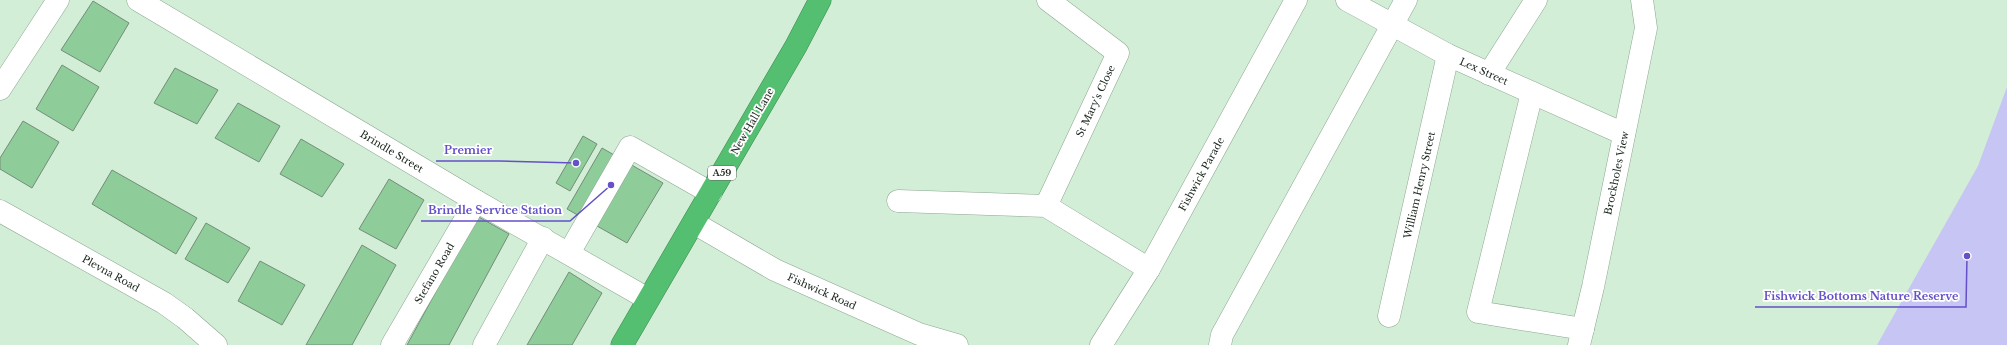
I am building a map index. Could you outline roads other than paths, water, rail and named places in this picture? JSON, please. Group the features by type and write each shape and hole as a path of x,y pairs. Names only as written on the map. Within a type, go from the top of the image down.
{"highway":[{"name":"New Hall Lane","path":"622,345 796,46 820,0"}],"street":[{"path":"0,89 58,0"},
{"name":"Brindle Street","path":"138,0 476,201 648,299"},
{"name":"St Mary's Close","path":"1046,206 1118,53 1048,0"},
{"name":"Fishwick Parade","path":"1101,345 1149,269 1296,0"},
{"name":"Lex Street","path":"1347,0 1448,55 1624,134"},
{"path":"1220,345 1222,335 1406,0"},
{"path":"1489,74 1536,0"},
{"name":"Brockholes View","path":"1581,337 1646,28 1642,0"},
{"name":"William Henry Street","path":"1389,316 1448,55"},
{"path":"1532,93 1478,312 1581,337"},
{"path":"569,253 630,147 711,193"},
{"name":"Stefano Road","path":"392,345 476,201"},
{"path":"898,201 1046,206 1149,269"},
{"name":"Plevna Road","path":"0,211 164,303 185,318 216,345"},
{"name":"Fishwick Road","path":"694,223 775,270 917,339 957,345"},
{"path":"484,345 542,238"}],"place":[{"name":"Premier","path":"576,163"},
{"name":"Brindle Service Station","path":"611,185"},
{"name":"Fishwick Bottoms Nature Reserve","path":"1967,256"}]}
